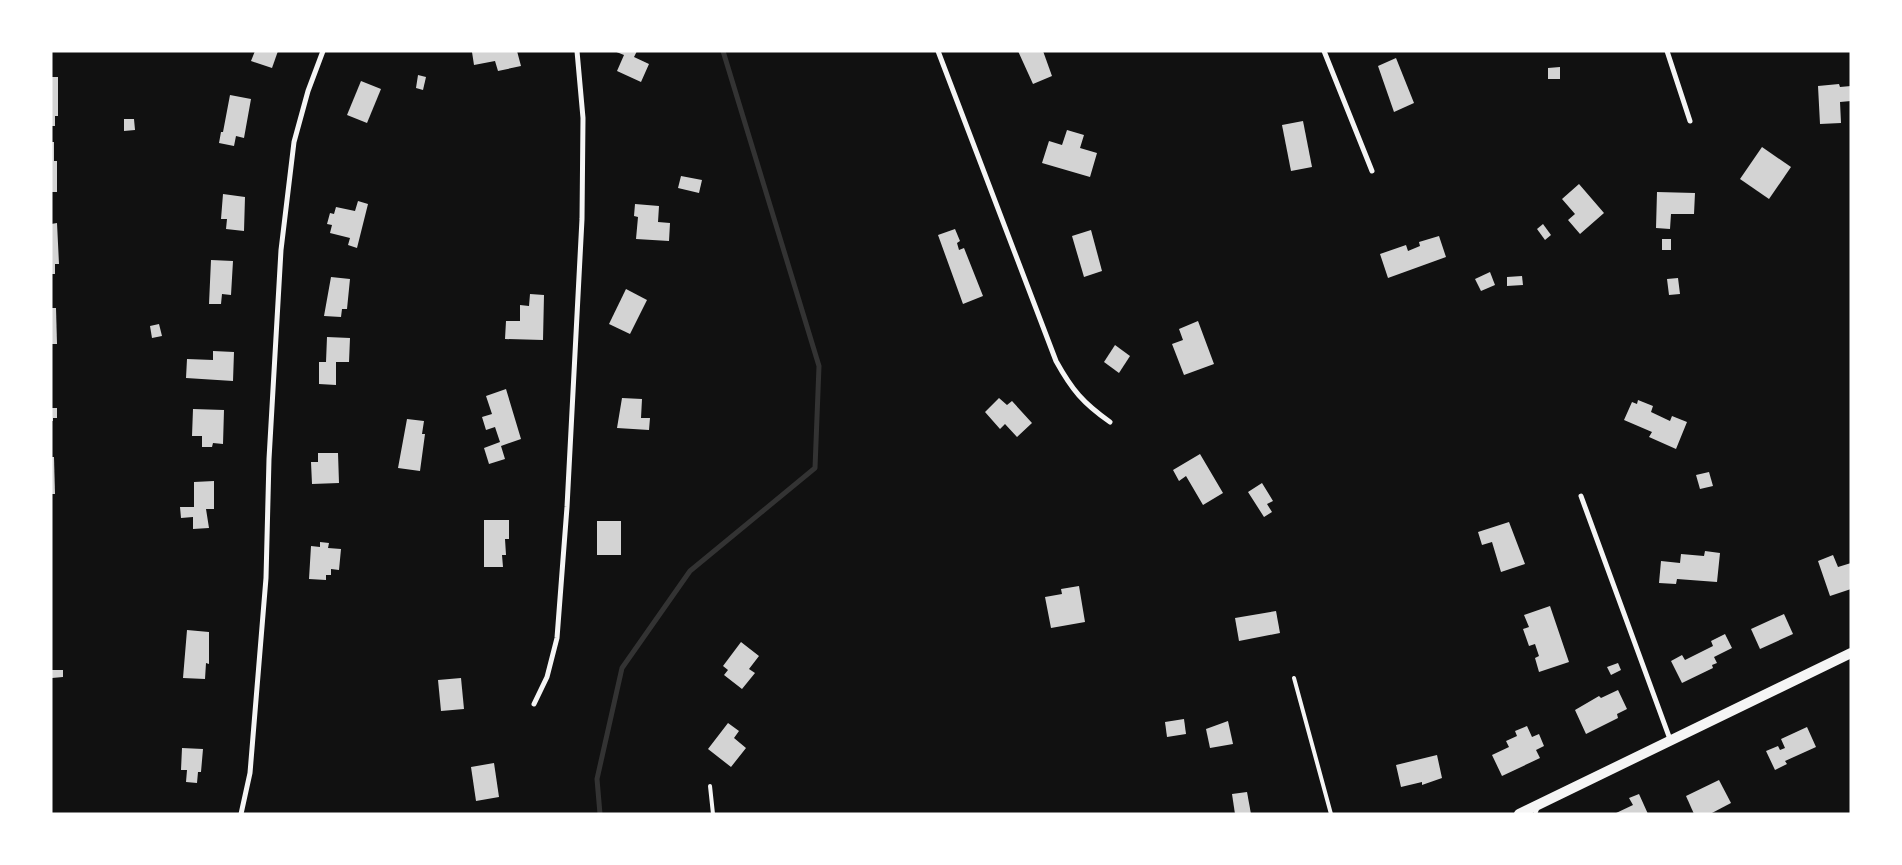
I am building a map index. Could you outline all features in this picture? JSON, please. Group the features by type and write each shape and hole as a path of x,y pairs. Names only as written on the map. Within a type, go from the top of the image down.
{"main road":[{"path":"1519,814 1537,809 1851,653"}],"street":[{"path":"241,814 250,773 266,578 269,459 281,250 294,142 308,91 323,51"},
{"path":"534,704 547,677 557,638 566,507 582,219 583,118 577,51"},
{"path":"938,51 1056,361 1070,387 1086,406 1110,422"},
{"path":"1324,51 1372,170"},
{"path":"1667,51 1690,121"},
{"path":"1581,496 1670,742"}],"lane":[{"path":"1294,678 1331,814"},
{"path":"710,786 713,814"}],"building":[{"path":"255,51 278,51 272,68 251,61"},
{"path":"517,51 521,66 498,71 495,61 474,65 472,52"},
{"path":"614,51 637,51 634,57 649,64 641,82 617,71 624,55"},
{"path":"1018,51 1043,51 1052,76 1033,84"},
{"path":"1396,58 1414,103 1394,112 1378,66"},
{"path":"1560,67 1560,79 1548,79 1548,68"},
{"path":"418,75 426,77 423,90 416,88"},
{"path":"51,77 58,77 58,116 55,116 55,126 51,126"},
{"path":"361,81 381,89 367,123 347,115"},
{"path":"1839,84 1840,87 1851,86 1851,101 1840,102 1841,123 1820,124 1818,86"},
{"path":"230,95 251,99 244,138 236,136 234,146 219,143"},
{"path":"124,119 134,119 135,130 124,131"},
{"path":"1303,121 1312,167 1291,171 1282,125"},
{"path":"1067,130 1084,135 1080,148 1097,153 1090,177 1042,163 1049,141 1062,145"},
{"path":"51,142 54,142 54,161 57,161 57,192 51,192"},
{"path":"1762,147 1791,167 1769,199 1740,179"},
{"path":"681,176 702,180 699,193 678,188"},
{"path":"1579,184 1604,213 1580,234 1568,220 1575,214 1562,199"},
{"path":"1657,192 1695,193 1694,214 1671,214 1670,229 1656,228"},
{"path":"223,194 245,197 244,231 226,229 227,219 221,219"},
{"path":"358,201 368,204 357,248 348,245 350,238 330,233 332,225 327,224 330,213 334,214 336,207 355,211"},
{"path":"635,204 659,206 658,222 670,223 669,241 636,239 638,217 634,216"},
{"path":"57,223 59,264 55,264 55,274 51,274 51,224"},
{"path":"1543,224 1551,235 1545,240 1537,229"},
{"path":"955,229 960,241 957,243 959,250 964,248 983,296 963,304 938,235"},
{"path":"1091,230 1102,271 1084,277 1072,236"},
{"path":"1439,236 1446,257 1388,278 1380,254 1406,245 1408,251 1420,246 1419,242"},
{"path":"1662,239 1671,239 1671,250 1662,250"},
{"path":"211,260 233,261 231,295 222,294 221,304 209,304"},
{"path":"1490,272 1495,285 1481,291 1475,279"},
{"path":"1522,276 1523,285 1507,286 1507,277"},
{"path":"331,277 350,279 347,309 342,309 341,317 324,316"},
{"path":"1678,278 1680,294 1669,295 1667,279"},
{"path":"626,289 647,300 630,334 609,324"},
{"path":"530,294 544,295 543,340 505,339 506,321 520,321 520,305 529,306"},
{"path":"51,308 56,308 57,344 51,344"},
{"path":"1198,321 1214,364 1184,375 1172,344 1183,340 1179,329"},
{"path":"159,324 162,336 152,338 150,326"},
{"path":"327,337 350,338 349,362 336,362 336,385 319,384 319,362 326,362"},
{"path":"1115,345 1130,356 1119,373 1104,362"},
{"path":"213,351 234,352 233,381 186,378 187,359 213,360"},
{"path":"506,389 521,439 501,446 505,459 489,464 484,448 500,442 495,427 486,430 482,417 492,414 486,396"},
{"path":"622,398 642,399 641,418 650,418 649,430 617,428"},
{"path":"999,398 1007,405 1012,401 1032,423 1017,437 1005,424 1000,429 985,412"},
{"path":"1638,400 1653,406 1651,412 1670,421 1672,416 1687,422 1676,449 1649,437 1652,432 1624,420 1632,402 1637,404"},
{"path":"51,408 57,408 57,418 53,418 53,421 51,421"},
{"path":"193,409 224,410 223,444 213,443 212,447 202,447 202,436 192,436"},
{"path":"407,419 424,421 422,434 425,434 420,471 398,468"},
{"path":"318,453 338,453 339,483 312,484 311,462 318,462"},
{"path":"1200,454 1223,493 1203,505 1186,476 1179,481 1173,470"},
{"path":"51,457 54,457 55,494 51,494"},
{"path":"1709,472 1713,486 1700,489 1696,475"},
{"path":"214,481 214,509 206,509 209,528 193,529 193,517 181,518 180,507 194,507 194,482"},
{"path":"1262,483 1273,501 1267,504 1272,512 1264,517 1248,492"},
{"path":"484,520 509,520 509,539 505,539 506,555 502,555 503,567 484,567"},
{"path":"597,521 621,521 621,555 597,555"},
{"path":"1509,522 1525,564 1501,572 1492,542 1482,545 1478,532"},
{"path":"320,542 329,543 328,548 341,549 339,570 331,569 331,575 326,575 326,580 309,579 311,546 320,547"},
{"path":"1705,551 1720,553 1717,582 1677,579 1676,584 1659,583 1661,561 1680,563 1681,554 1704,556"},
{"path":"1833,555 1838,567 1851,563 1851,589 1830,596 1818,561"},
{"path":"1079,586 1085,622 1051,628 1045,597 1062,594 1061,589"},
{"path":"1550,606 1569,662 1539,672 1535,658 1539,656 1535,644 1529,646 1523,629 1529,627 1524,615"},
{"path":"1276,611 1280,633 1239,641 1235,618"},
{"path":"1784,614 1793,634 1760,649 1751,629"},
{"path":"187,630 209,632 209,664 206,663 205,679 183,678"},
{"path":"1725,634 1732,648 1714,657 1717,663 1712,665 1713,668 1682,683 1671,661 1682,655 1685,660 1713,646 1711,641"},
{"path":"741,642 759,656 749,669 755,673 742,689 724,675 728,670 723,666"},
{"path":"1618,663 1621,670 1611,675 1607,667"},
{"path":"52,670 63,670 63,677 52,678"},
{"path":"461,678 464,709 441,711 438,680"},
{"path":"1618,690 1627,709 1617,714 1618,718 1586,734 1575,710 1599,696 1601,698"},
{"path":"1184,719 1186,734 1167,737 1165,722"},
{"path":"1228,721 1233,744 1210,748 1206,729"},
{"path":"728,723 739,731 734,738 746,748 731,767 708,749"},
{"path":"1527,726 1532,737 1539,734 1544,746 1536,750 1540,758 1502,776 1492,755 1509,747 1506,741 1517,736 1515,731"},
{"path":"1807,727 1816,747 1785,761 1787,764 1775,770 1766,751 1778,746 1780,750 1785,748 1781,739"},
{"path":"182,748 203,749 201,772 198,772 197,783 186,782 187,770 181,770"},
{"path":"1437,755 1442,778 1422,785 1422,782 1401,787 1396,765"},
{"path":"494,763 499,797 476,801 471,767"},
{"path":"1719,780 1731,803 1710,814 1694,814 1686,796"},
{"path":"1247,792 1251,814 1235,814 1232,794"},
{"path":"1639,794 1648,814 1614,814 1633,805 1629,798"}],"waterway":[{"path":"600,814 597,779 622,668 690,571 815,468 819,366 723,51"}]}
